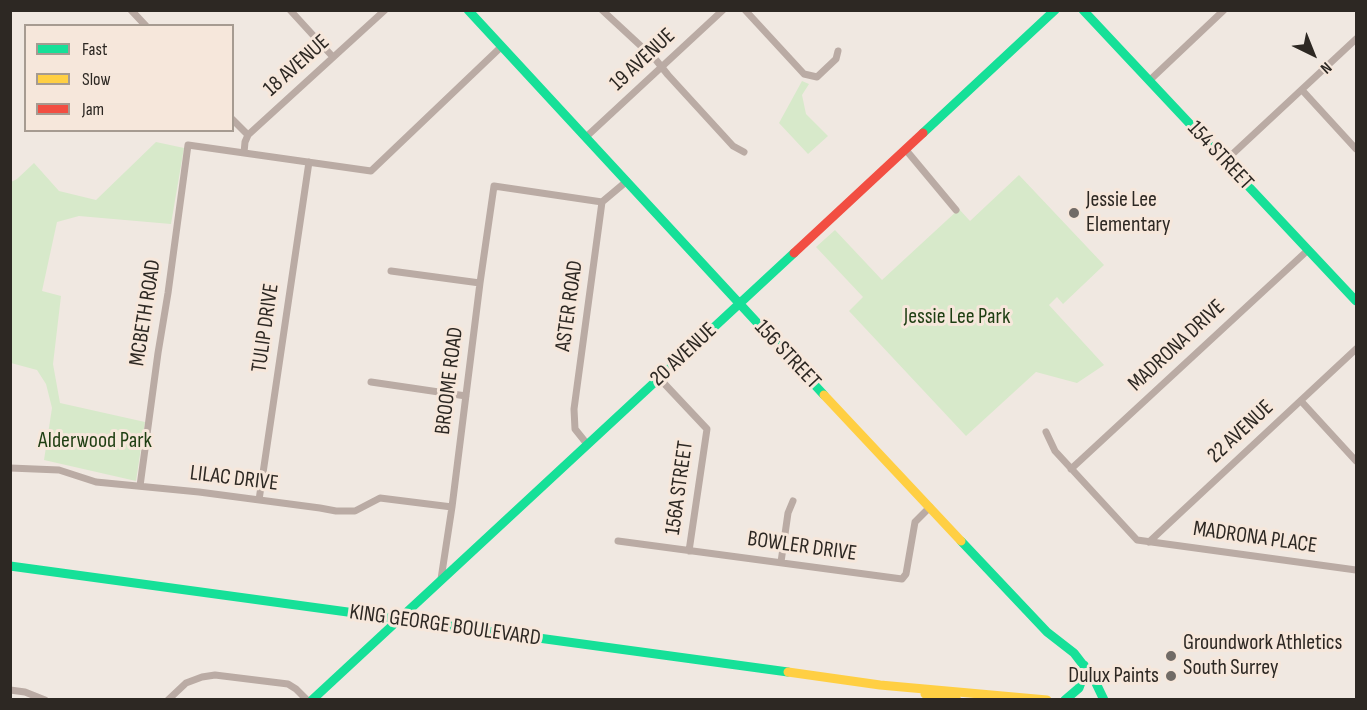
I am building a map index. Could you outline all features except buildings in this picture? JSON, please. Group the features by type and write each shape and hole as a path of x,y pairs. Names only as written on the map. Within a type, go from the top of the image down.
{"street":[{"path":"132,10 144,24"},
{"path":"290,10 333,57"},
{"name":"18 AVENUE","path":"248,135 385,10"},
{"name":"156 STREET","path":"468,10 1029,614 1047,632 1074,653 1094,679 1104,699"},
{"path":"602,10 656,60 733,146 744,152"},
{"name":"19 AVENUE","path":"586,137 723,10"},
{"path":"745,10 804,74 817,76 836,59 838,51"},
{"name":"20 AVENUE","path":"312,699 1055,10"},
{"name":"154 STREET","path":"1083,10 1356,301"},
{"path":"1150,80 1224,10"},
{"path":"1225,161 1356,39"},
{"path":"234,120 248,135 244,142 244,153 371,171 501,47"},
{"path":"1302,90 1356,149"},
{"name":"MCBETH ROAD","path":"140,486 188,145 244,153"},
{"path":"906,150 956,210"},
{"name":"TULIP DRIVE","path":"259,500 309,162"},
{"path":"602,202 627,181"},
{"name":"BROOME ROAD","path":"441,579 494,186 602,202"},
{"name":"ASTER ROAD","path":"587,444 575,429 574,409 602,202"},
{"name":"MADRONA DRIVE","path":"1071,469 1308,250"},
{"path":"391,271 480,283"},
{"name":"22 AVENUE","path":"1149,542 1356,349"},
{"name":"156A STREET","path":"659,378 707,429 688,550"},
{"path":"371,382 466,396"},
{"path":"1301,401 1356,461"},
{"path":"1046,432 1055,451 1137,540 1149,542"},
{"name":"LILAC DRIVE","path":"10,468 59,470 96,482 259,500 336,512 355,511 380,498 452,507"},
{"path":"781,562 788,513 793,501"},
{"name":"BOWLER DRIVE","path":"618,541 902,579 906,574 915,522 930,507"},
{"name":"MADRONA PLACE","path":"1149,542 1356,570"},
{"name":"KING GEORGE BOULEVARD","path":"10,566 880,685 957,699"},
{"path":"1065,699 1079,688 1084,664"},
{"path":"168,699 186,683 215,675 288,684 307,699"},
{"name":"KING GEORGE BOULEVARD","path":"880,685 1047,699"},
{"path":"10,690 45,699"}],"green space":[{"path":"802,81 809,84 802,95 806,114 828,136 808,154 779,123"},
{"name":"Alderwood Park","path":"156,142 184,148 171,224 79,216 57,222 42,291 61,296 53,364 60,403 145,422 136,481 44,460 52,408 46,384 37,370 11,363 11,182 34,163 59,191 96,200"},
{"name":"Jessie Lee Park","path":"1019,175 1104,265 1063,304 1057,297 1049,305 1104,365 1077,383 1036,372 966,436 849,311 863,297 816,247 835,230 882,280 959,209 970,221"}],"traffic: fast":[{"path":"468,10 824,395"},
{"path":"923,133 1055,10"},
{"path":"1083,10 1356,301"},
{"path":"312,700 794,253"},
{"path":"961,541 1047,632 1074,653 1094,679 1104,700"},
{"path":"10,566 788,672"},
{"path":"1065,700 1079,688 1084,665"}],"traffic: slow":[{"path":"824,395 961,541"},
{"path":"788,672 880,685 1047,700"},
{"path":"925,694 957,700"}],"traffic: jam":[{"path":"794,253 923,133"}],"place":[{"name":"Jessie Lee Elementary","path":"1074,213"},
{"name":"Groundwork Athletics South Surrey","path":"1171,656"},
{"name":"Dulux Paints","path":"1171,676"}]}
